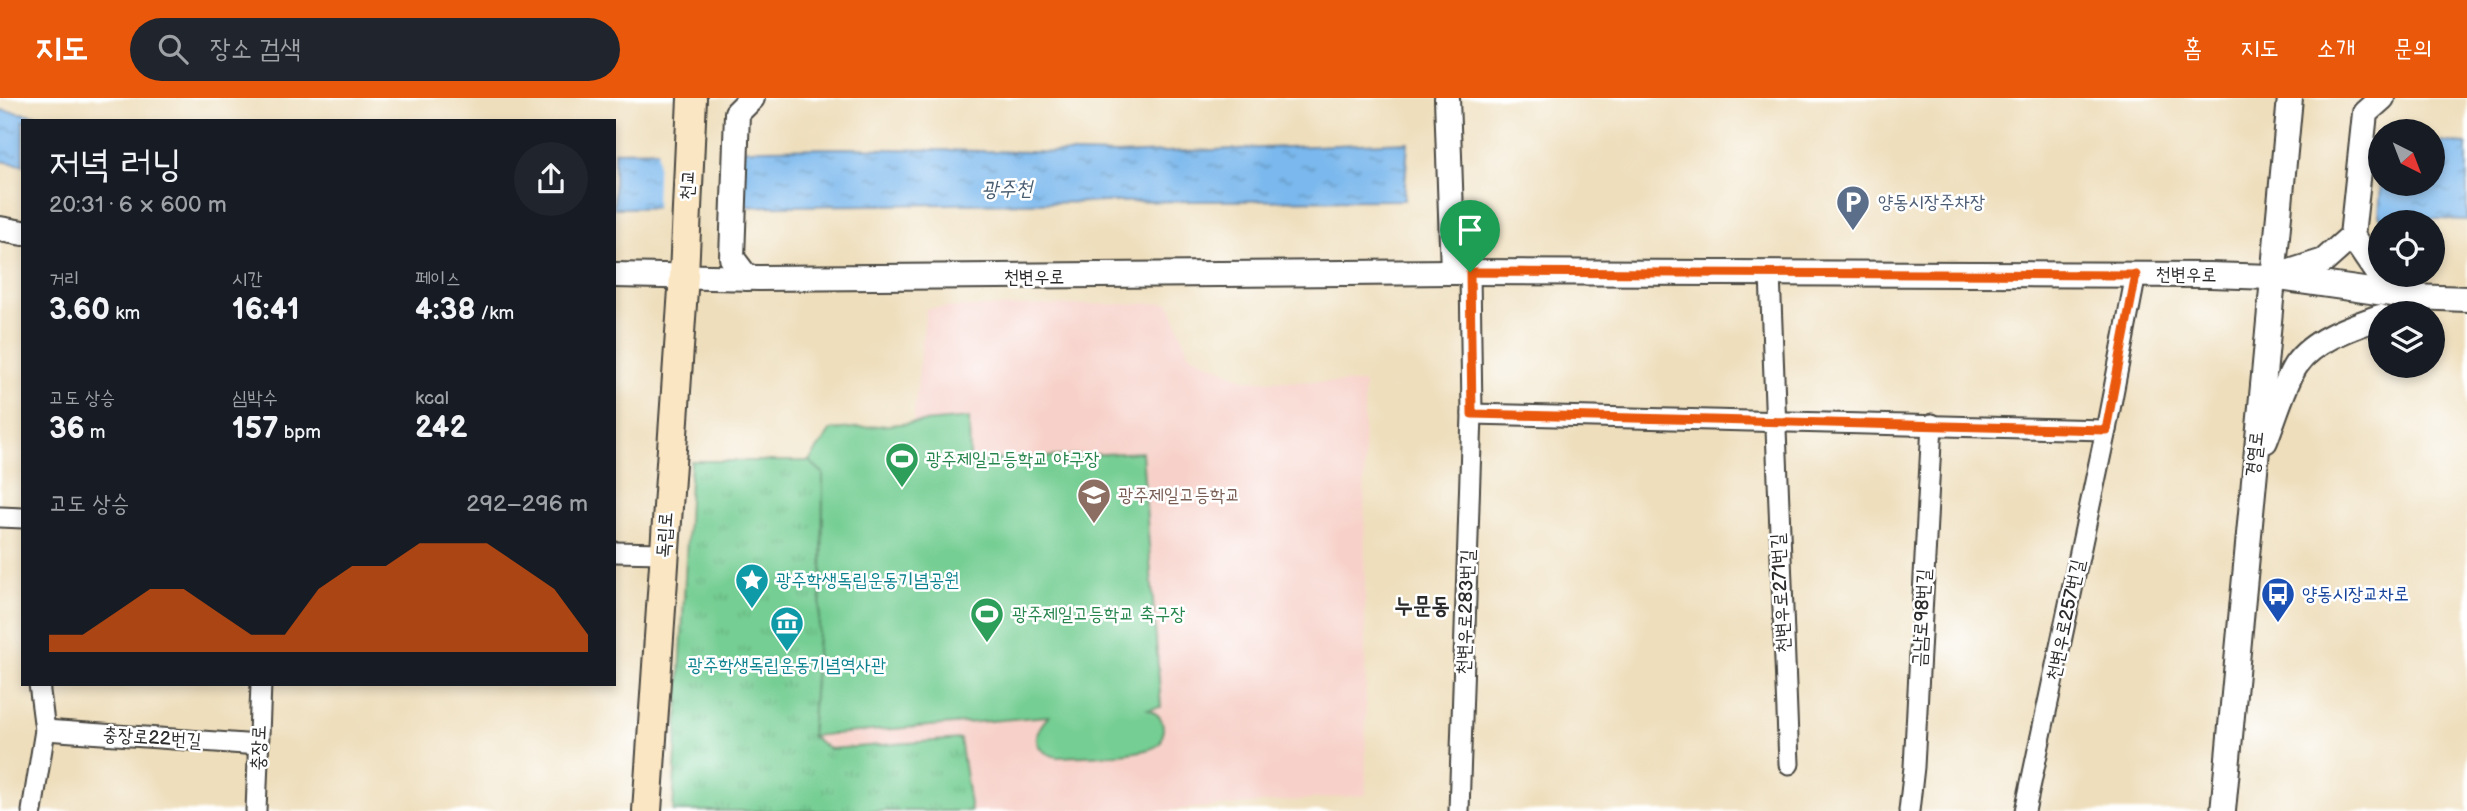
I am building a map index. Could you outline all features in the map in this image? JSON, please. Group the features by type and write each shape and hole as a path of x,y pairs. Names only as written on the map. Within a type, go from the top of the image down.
{"main road":[{"name":"천교","path":"684,268 692,104"},
{"name":"독립로","path":"647,811 684,268"}],"street":[{"path":"1447,98 1462,272"},
{"name":"경열로","path":"2227,810 2254,467 2290,98"},
{"path":"745,106 732,258 747,278"},
{"path":"2272,277 2324,261 2352,236 2374,106"},
{"path":"0,229 21,233"},
{"name":"천변우로","path":"2352,236 2382,280 2402,301"},
{"name":"천변우로","path":"616,275 684,268 747,278 1462,272 2272,277 2387,301"},
{"name":"천변우로283번길","path":"1459,811 1472,414 1462,272"},
{"name":"천변우로271번길","path":"1770,274 1789,764"},
{"name":"천변우로257번길","path":"2025,811 2136,275"},
{"name":"천변우로","path":"2445,302 2467,300"},
{"path":"2254,467 2295,366 2309,351 2325,341 2368,321"},
{"path":"1472,414 2106,430"},
{"name":"금남로98번길","path":"1909,811 1914,767 1933,424"},
{"path":"0,517 21,518"},
{"path":"616,552 664,553"},
{"path":"32,811 45,730 39,686"},
{"name":"충장로","path":"256,811 261,686"},
{"name":"충장로22번길","path":"45,730 259,745"}],"shaded area":[{"name":"광주제일고등학교","path":"1170,303 1189,354 1246,380 1364,383 1366,795 1158,811 971,811 960,739 830,749 811,736 822,576 823,474 809,461 831,430 913,423 926,308"}],"green space":[{"name":"광주제일고등학교 축구장","path":"969,418 970,461 1142,452 1161,707 1148,709 1159,717 1163,729 1161,741 1152,748 1127,753 1057,757 1042,750 1037,740 1040,728 1049,716 811,736 822,576 823,474 809,461 831,430"},
{"name":"광주학생독립운동기념공원","path":"691,461 809,461 823,473 822,576 811,736 830,749 960,739 971,811 673,811"}],"water":[{"path":"0,110 59,119 21,119 21,165 0,161"},
{"name":"광주천","path":"1408,142 1404,200 616,208 616,151 842,148 1118,154"},
{"path":"2445,143 2467,144 2467,220 2445,219 2445,210 2379,210 2380,196 2445,196"}],"pier":[{"path":"740,145 737,210 656,211 658,146"}],"place":[{"name":"양동시장주차장","path":"1853,232"},
{"name":"광주제일고등학교 야구장","path":"902,489"},
{"name":"광주제일고등학교","path":"1094,525"},
{"name":"광주학생독립운동기념공원","path":"752,610"},
{"name":"양동시장교차로","path":"2278,624"},
{"name":"광주제일고등학교 축구장","path":"987,644"},
{"name":"광주학생독립운동기념역사관","path":"787,653"}],"district":[{"name":"누문동","path":"1422,606"}],"route":[{"path":"1470,272 2136,275 2106,430 1472,414 1470,272"}]}
